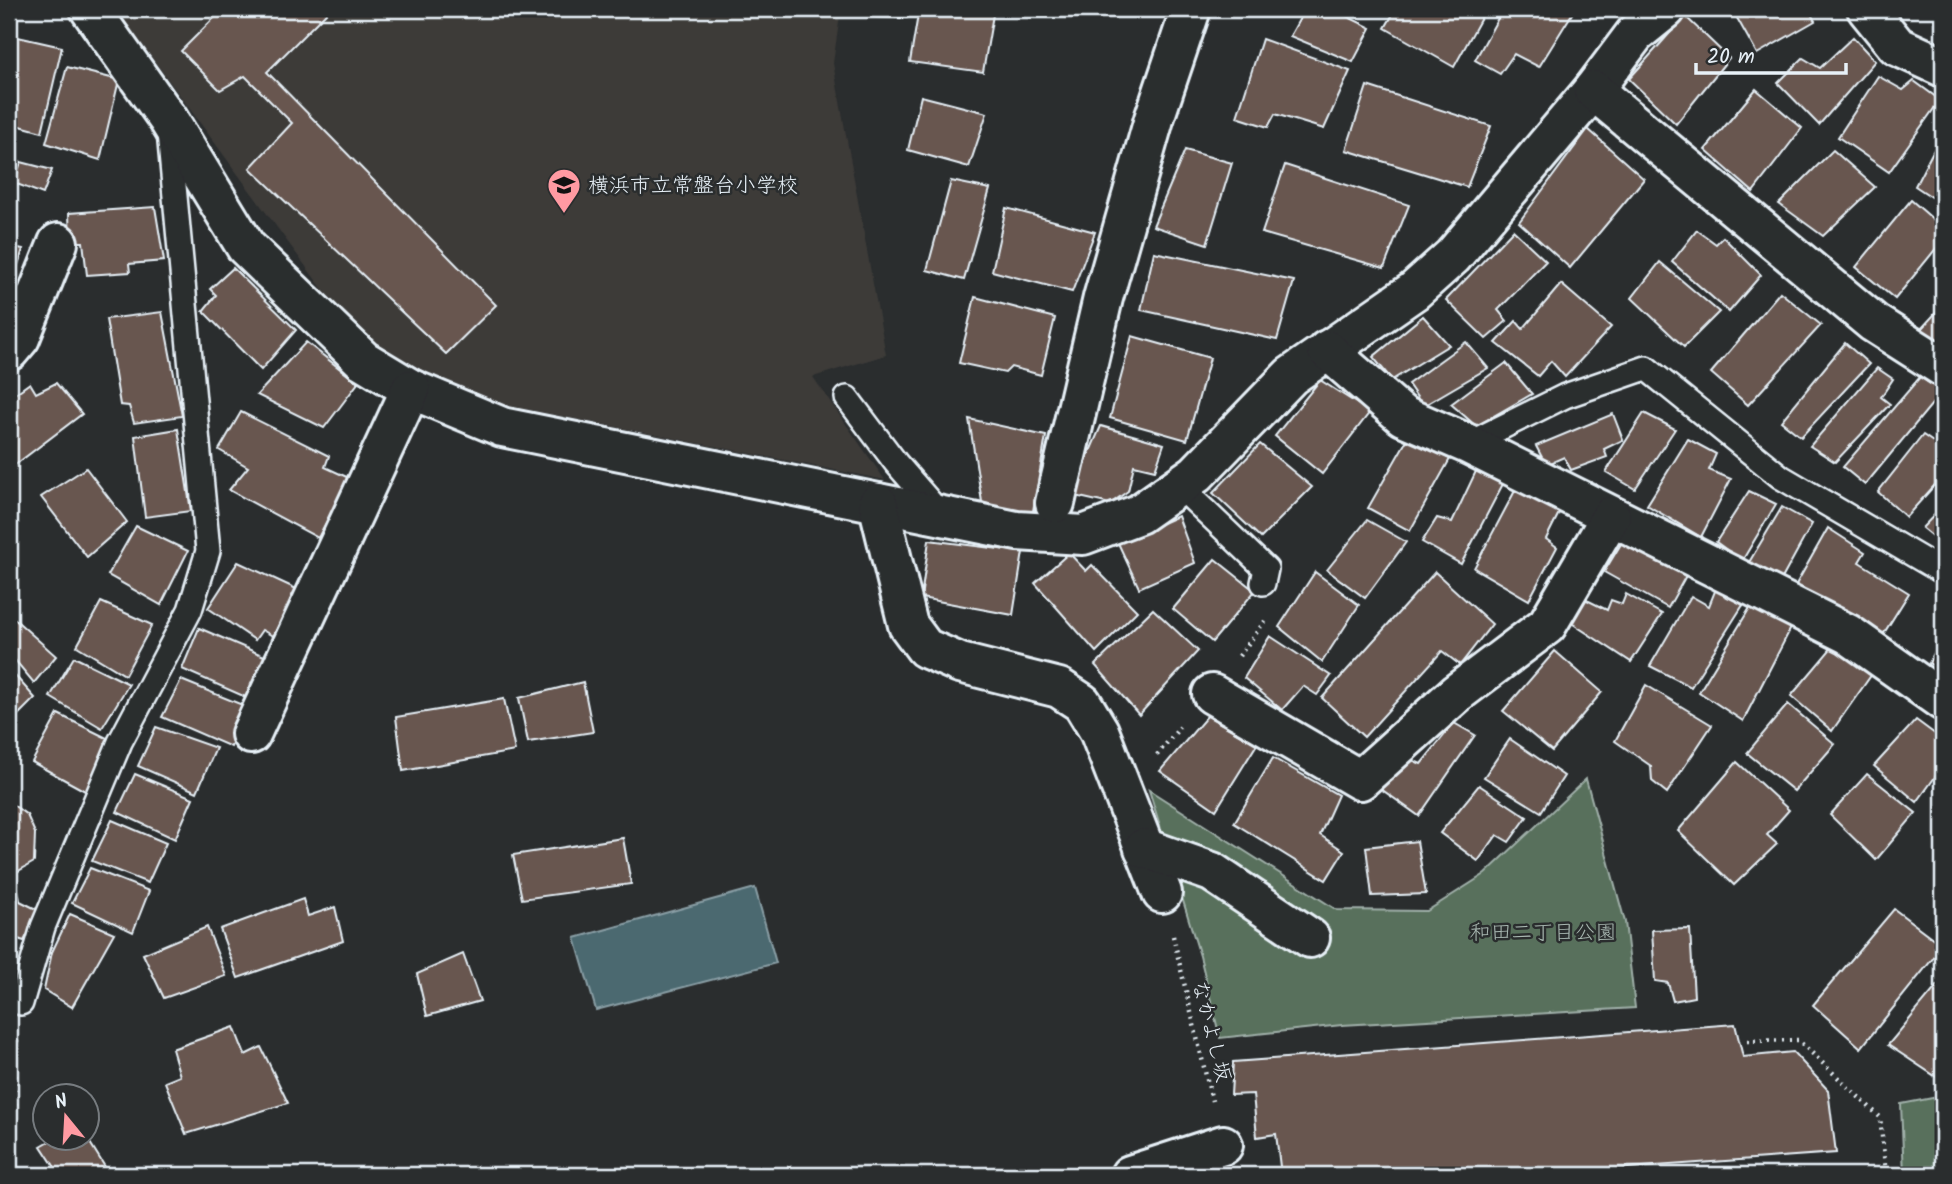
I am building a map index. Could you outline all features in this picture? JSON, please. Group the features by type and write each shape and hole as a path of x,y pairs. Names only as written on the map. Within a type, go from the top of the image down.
{"street":[{"path":"90,9 168,119 246,247 363,360 411,389 502,427 1017,531 1053,519 1083,535 1139,514 1196,474 1291,376 1414,291 1453,256 1593,90 1635,34 1666,9"},
{"path":"1053,519 1107,285 1154,119 1191,9"},
{"path":"1867,9 1897,46 1943,66"},
{"path":"1593,90 1874,323 1943,367"},
{"path":"9,351 20,338 58,243"},
{"path":"1327,350 1403,416 1468,443 1848,634 1943,701"},
{"path":"251,734 411,389"},
{"path":"878,503 908,625 925,648 960,663 1059,688 1082,703 1100,731 1162,893"},
{"path":"1212,694 1360,780 1457,693 1547,625 1611,516"},
{"path":"1144,848 1212,872 1310,938"},
{"path":"1130,1175 1223,1145"}],"lane":[{"path":"21,1003 48,915 120,742 190,610 208,551 183,306 168,119"},
{"path":"1468,443 1565,396 1646,368 1781,477 1943,572"},
{"path":"848,398 896,463 943,516"},
{"path":"1179,486 1266,569 1263,583"}],"path":[{"name":"なかよし坂","path":"1162,893 1223,1145"},
{"path":"14,1175 17,1135 15,1067 21,1003"},
{"path":"1747,1041 1798,1040 1855,1091 1880,1117 1886,1175"}],"shaded area":[{"name":"横浜市立常盤台小学校","path":"116,9 841,9 833,63 886,355 813,377 885,480 468,398 383,353 329,298"}],"green space":[{"name":"和田二丁目公園","path":"1586,779 1625,922 1635,1008 1342,1025 1220,1038 1200,956 1149,790 1337,910 1427,911 1485,874"},
{"path":"1943,1096 1943,1175 1904,1175 1901,1104"}],"water":[{"path":"755,888 776,963 596,1010 575,938"}],"building":[{"path":"223,9 330,9 267,72 496,305 446,354 250,168 292,123 245,76 220,90 181,51"},
{"path":"877,9 911,9 907,18 876,17"},
{"path":"919,9 994,9 983,72 910,62"},
{"path":"1305,9 1332,9 1371,28 1353,62 1290,36"},
{"path":"1396,9 1486,9 1454,67 1385,28"},
{"path":"1503,9 1575,9 1539,67 1514,54 1500,74 1475,60"},
{"path":"1732,9 1808,9 1815,21 1757,54"},
{"path":"1685,16 1729,58 1676,124 1629,79"},
{"path":"9,35 62,47 42,132 13,124 9,141"},
{"path":"1853,37 1875,61 1819,125 1778,83 1803,58 1820,68"},
{"path":"1262,39 1350,71 1324,129 1275,114 1268,127 1237,117"},
{"path":"67,67 119,80 100,160 46,143"},
{"path":"1878,76 1903,90 1914,81 1940,100 1889,172 1838,137"},
{"path":"1367,86 1491,126 1467,187 1346,150"},
{"path":"1756,89 1802,128 1753,192 1705,150"},
{"path":"921,96 987,113 969,167 908,150"},
{"path":"1588,129 1644,179 1570,268 1519,222"},
{"path":"1943,132 1943,193 1938,201 1915,186"},
{"path":"1185,150 1232,163 1207,244 1153,226"},
{"path":"1833,150 1875,187 1823,236 1779,204"},
{"path":"21,162 52,170 43,194 14,183"},
{"path":"1285,165 1409,205 1384,268 1262,233"},
{"path":"951,181 990,189 964,280 927,270"},
{"path":"1911,200 1943,228 1943,240 1895,299 1856,267"},
{"path":"155,207 164,261 129,264 130,272 87,275 83,242 70,242 69,213"},
{"path":"1006,208 1095,232 1072,292 992,271"},
{"path":"1513,230 1546,261 1498,310 1507,321 1486,339 1446,300"},
{"path":"1697,230 1716,244 1723,237 1761,275 1729,312 1672,262"},
{"path":"9,246 23,249 9,294"},
{"path":"1154,252 1294,281 1277,340 1141,310"},
{"path":"1660,262 1719,312 1684,347 1632,298"},
{"path":"233,268 296,330 261,370 203,311 216,295 210,289"},
{"path":"1561,284 1611,327 1565,377 1551,361 1538,376 1496,343 1516,321 1523,329"},
{"path":"1780,292 1821,325 1748,405 1711,373"},
{"path":"975,297 1055,318 1041,375 1011,367 1005,373 959,363"},
{"path":"1943,305 1943,348 1921,329"},
{"path":"162,312 182,416 134,423 129,406 120,405 106,319"},
{"path":"1423,316 1449,345 1392,380 1373,357"},
{"path":"1132,336 1210,358 1187,440 1110,418"},
{"path":"306,342 358,383 324,428 257,395"},
{"path":"1466,342 1488,368 1423,406 1408,384"},
{"path":"1845,343 1869,364 1801,437 1781,421"},
{"path":"1506,363 1532,394 1476,426 1451,404"},
{"path":"1877,368 1893,379 1881,397 1890,404 1835,462 1810,446"},
{"path":"1920,377 1942,392 1865,485 1843,467"},
{"path":"1320,380 1370,412 1322,474 1275,436"},
{"path":"30,383 36,393 56,383 82,414 11,468 9,398"},
{"path":"241,412 329,456 325,467 349,478 318,538 229,490 248,467 219,450"},
{"path":"1644,413 1675,429 1635,489 1606,472"},
{"path":"1613,414 1623,440 1604,449 1607,457 1571,470 1564,457 1546,465 1536,446"},
{"path":"969,419 1046,436 1032,517 982,502"},
{"path":"1101,426 1164,444 1155,470 1134,465 1128,491 1110,504 1071,495"},
{"path":"178,429 191,511 145,517 135,436"},
{"path":"1923,435 1943,449 1943,476 1906,517 1878,492"},
{"path":"1408,438 1450,459 1410,531 1368,508"},
{"path":"1688,439 1716,454 1709,470 1731,479 1701,537 1647,505"},
{"path":"1260,444 1312,487 1261,538 1213,493"},
{"path":"86,468 127,522 87,557 41,497"},
{"path":"1477,469 1504,482 1461,564 1422,542 1437,518 1452,522"},
{"path":"1517,487 1559,513 1546,539 1557,547 1529,600 1474,568"},
{"path":"1749,491 1776,504 1742,561 1716,542"},
{"path":"1943,506 1943,545 1922,528"},
{"path":"1782,507 1812,524 1779,584 1748,564"},
{"path":"1178,516 1195,563 1139,588 1118,543"},
{"path":"1367,520 1406,542 1365,598 1327,570"},
{"path":"136,526 188,551 161,605 108,575"},
{"path":"1828,528 1865,552 1859,562 1909,593 1879,641 1794,588"},
{"path":"1624,539 1688,572 1668,608 1604,572"},
{"path":"929,540 1023,552 1013,615 921,598"},
{"path":"1069,553 1086,571 1092,565 1137,611 1096,652 1035,583"},
{"path":"1215,559 1255,591 1212,642 1173,609"},
{"path":"238,562 303,592 278,639 262,630 255,640 208,608"},
{"path":"1315,572 1359,605 1322,662 1279,627"},
{"path":"1435,572 1492,624 1460,665 1442,651 1364,737 1322,698"},
{"path":"1717,586 1743,605 1691,687 1650,666 1691,596 1709,606"},
{"path":"1626,594 1662,614 1631,662 1570,622 1585,599 1607,610 1611,600 1622,604"},
{"path":"101,602 152,625 125,675 77,646"},
{"path":"1751,606 1792,626 1743,721 1699,692"},
{"path":"1153,609 1198,651 1139,715 1095,665"},
{"path":"10,615 56,656 34,683 9,653"},
{"path":"199,628 269,658 250,699 182,669"},
{"path":"1943,635 1943,671 1929,663"},
{"path":"1270,636 1331,676 1317,695 1303,686 1282,710 1244,678"},
{"path":"1833,646 1872,674 1832,731 1791,696"},
{"path":"1555,651 1602,692 1552,751 1503,711"},
{"path":"74,657 129,684 102,728 50,697"},
{"path":"9,669 35,698 11,722 9,720"},
{"path":"181,680 245,706 231,747 162,717"},
{"path":"583,682 593,732 528,742 519,698"},
{"path":"1646,685 1712,725 1667,793 1652,781 1651,766 1615,741"},
{"path":"504,699 515,751 403,771 396,717"},
{"path":"1788,704 1835,744 1794,791 1747,753"},
{"path":"58,714 111,740 87,792 32,762"},
{"path":"1207,716 1257,744 1216,810 1160,771"},
{"path":"1916,720 1943,740 1943,766 1917,802 1874,766"},
{"path":"1454,723 1475,735 1419,816 1381,789 1408,758 1421,764"},
{"path":"156,727 216,748 197,792 138,766"},
{"path":"1510,739 1564,776 1541,812 1484,777"},
{"path":"1273,758 1338,795 1320,835 1344,851 1326,880 1234,823"},
{"path":"1737,762 1789,810 1767,835 1777,844 1734,885 1678,831"},
{"path":"135,774 193,798 175,839 117,812"},
{"path":"1867,774 1916,813 1876,860 1830,815"},
{"path":"1479,785 1527,817 1509,842 1497,835 1478,861 1440,833"},
{"path":"9,802 27,815 35,833 34,862 15,873 20,901 40,911 24,941 9,936"},
{"path":"112,820 166,843 148,883 92,861"},
{"path":"623,838 631,884 522,899 513,855"},
{"path":"1417,841 1426,894 1372,896 1366,847"},
{"path":"90,868 149,891 133,932 72,903"},
{"path":"303,899 308,916 335,907 343,941 238,978 220,929"},
{"path":"1894,909 1943,946 1861,1048 1813,1005"},
{"path":"70,914 114,933 72,1007 44,990 52,952"},
{"path":"207,927 226,976 164,998 143,954"},
{"path":"1690,929 1694,997 1673,1001 1668,983 1655,981 1652,930"},
{"path":"463,954 480,1001 427,1016 417,974"},
{"path":"1943,979 1943,1077 1941,1080 1888,1045"},
{"path":"1735,1024 1743,1057 1793,1052 1828,1090 1836,1153 1531,1175 1281,1175 1276,1134 1257,1137 1253,1094 1231,1095 1233,1062"},
{"path":"234,1027 245,1055 261,1047 288,1103 186,1134 165,1082 180,1076 172,1049"},
{"path":"45,1152 96,1152 110,1175 60,1175"}],"place":[{"name":"横浜市立常盤台小学校","path":"564,215"}]}
